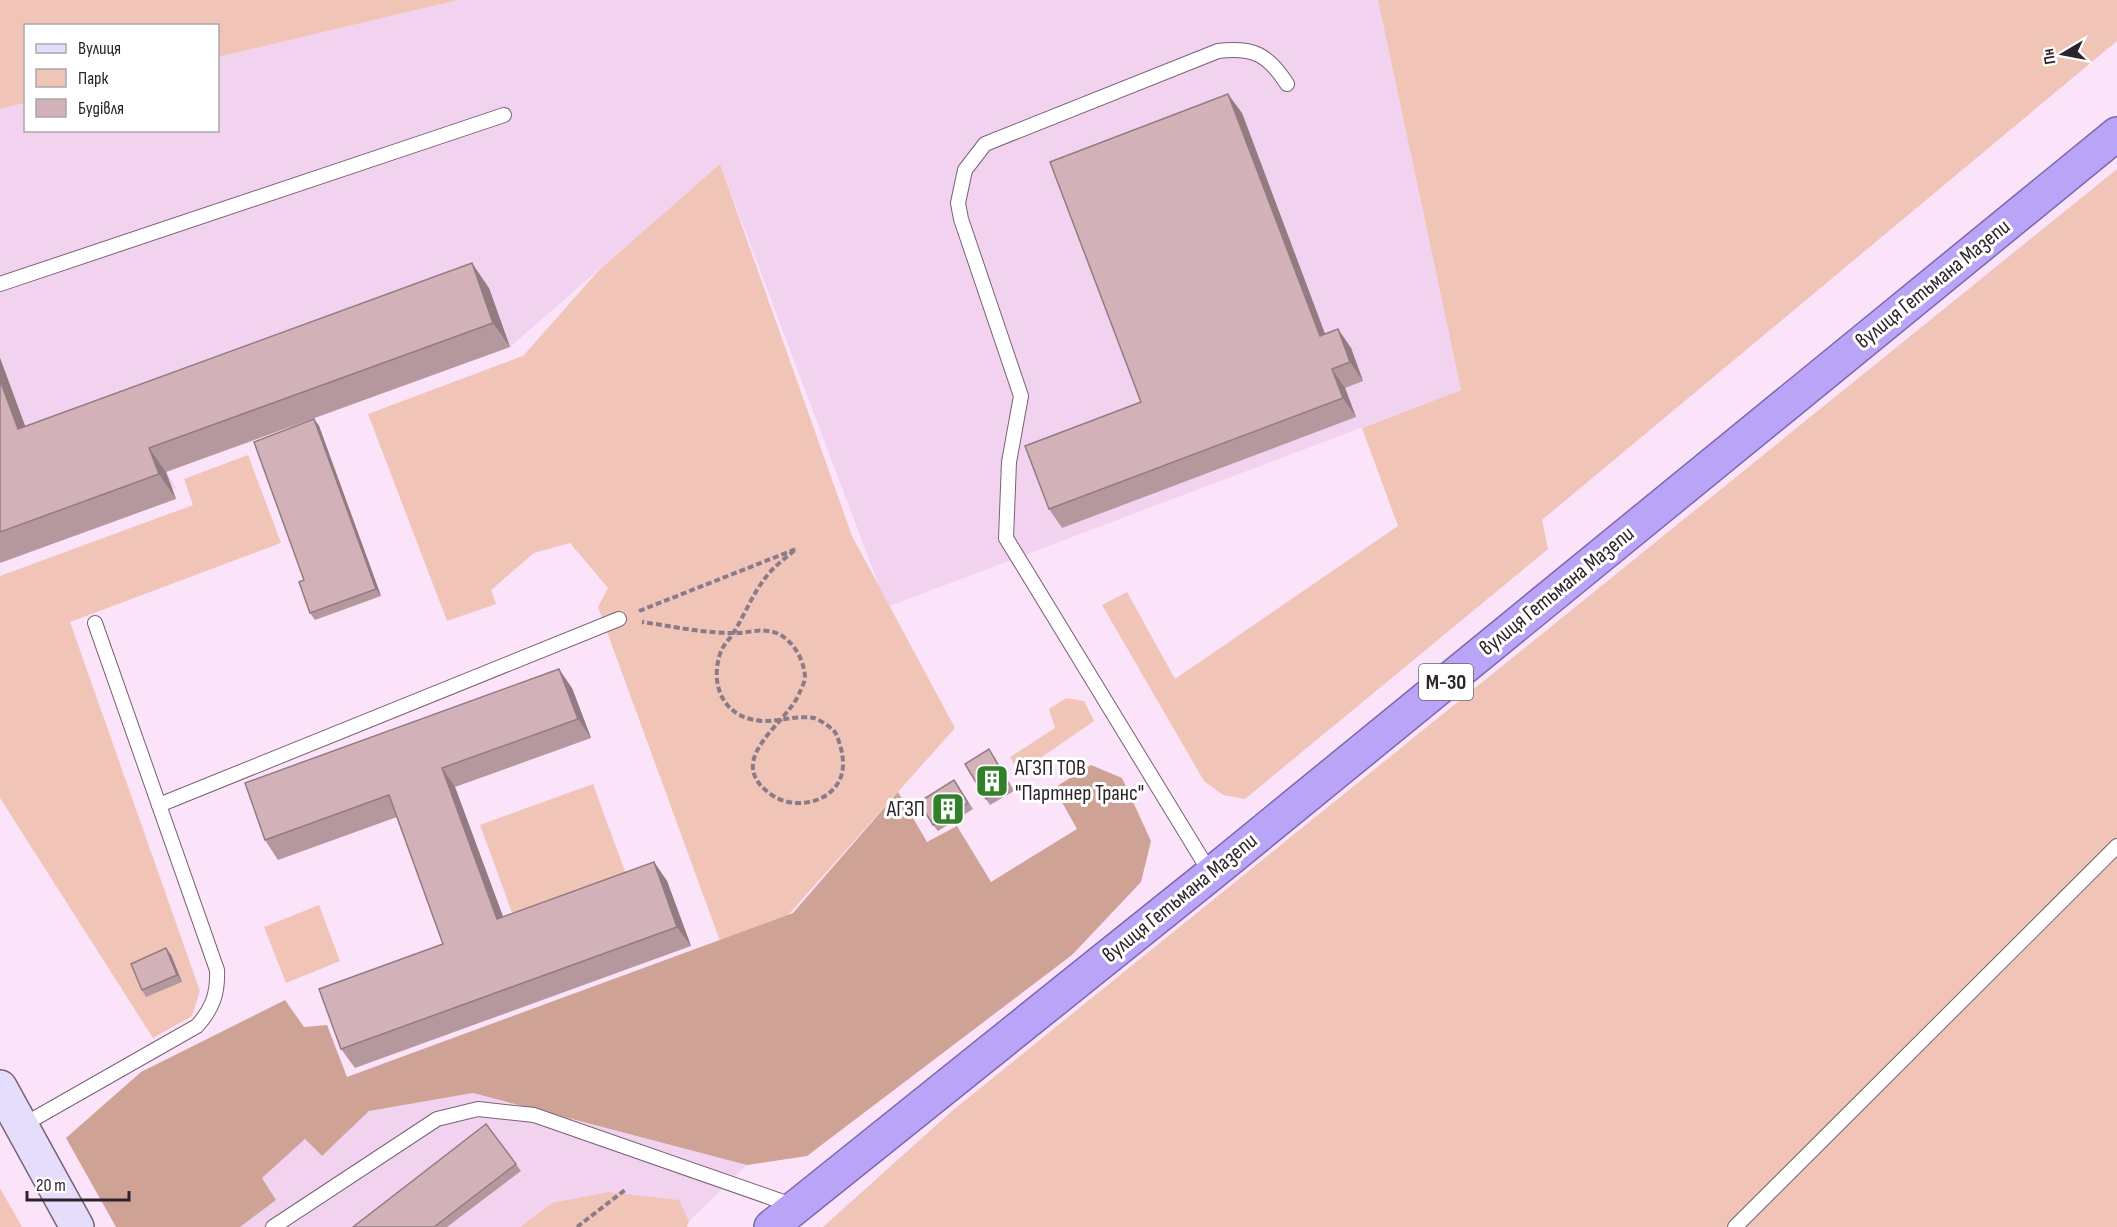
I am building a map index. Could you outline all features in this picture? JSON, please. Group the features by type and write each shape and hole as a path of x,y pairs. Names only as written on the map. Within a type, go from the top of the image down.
{"highway":[{"name":"вулиця Гетьмана Мазепи","path":"771,1227 1211,874 2117,134"}],"main road":[{"path":"0,1087 23,1125 77,1227"}],"lane":[{"path":"1211,874 1006,538 1009,462 1021,396 961,219 960,186 965,170 985,144 1218,51 1239,48 1259,54 1276,66 1287,84"},
{"path":"0,284 504,115"},
{"path":"159,805 619,619"},
{"path":"23,1125 197,1026 208,1014 214,1000 217,970 95,623"},
{"path":"1735,1227 2117,846"},
{"path":"273,1227 437,1119 478,1109 534,1115 797,1206"}],"path":[{"path":"619,619 733,634 770,631 788,639 798,654 805,678 793,706 778,721 763,737 755,753 755,772 764,789 782,801 807,804 828,794 842,774 842,750 834,730 814,718 778,721 761,721 740,714 724,702 715,683 720,653 733,634 766,576 796,549 619,619"},
{"path":"577,1227 625,1190"}],"shaded area":[{"path":"458,0 1378,0 1461,390 887,607 720,164 510,347 167,472 176,488 0,558 0,109 24,103 24,132 219,132 219,57"},
{"path":"1091,765 1122,778 1151,841 1141,882 1072,955 807,1156 747,1165 473,1093 369,1111 322,1156 305,1139 262,1178 276,1200 240,1227 116,1227 66,1138 141,1072 285,1000 304,1027 327,1025 347,1077 793,913 898,792 927,842 957,826 991,882 1077,829 1054,788"},
{"path":"473,1093 747,1165 689,1221 679,1200 552,1203 520,1227 240,1227 276,1200 262,1178 305,1139 322,1156 369,1111"}],"green space":[{"path":"0,0 458,0 219,57 219,24 24,24 24,103 0,109"},
{"path":"1378,0 2117,0 2117,41 1542,520 1548,549 1245,799 1223,795 1204,781 1102,605 1127,592 1175,679 1398,526 1362,428 1461,390"},
{"path":"720,164 852,536 955,728 788,915 720,941 598,607 608,588 570,543 534,553 491,590 496,604 447,621 368,414 523,356 600,269"},
{"path":"2117,169 2117,1227 823,1227 952,1111"},
{"path":"248,455 281,543 70,622 200,991 192,1016 153,1038 0,798 0,576 193,505 184,479"},
{"path":"1066,698 1084,701 1094,721 1019,773 1010,757 1055,728 1049,709"},
{"path":"593,784 631,888 518,929 480,825"},
{"path":"319,905 340,961 286,983 264,927"},
{"path":"0,1188 22,1227 0,1227"},
{"path":"609,1192 679,1200 689,1221 687,1227 520,1227 552,1203"}],"building":[{"path":"1228,94 1320,336 1338,329 1350,362 1332,369 1343,398 1049,509 1025,446 1141,402 1050,162"},
{"path":"472,263 493,323 149,448 159,474 0,532 0,380 18,429"},
{"path":"314,419 376,589 310,613 299,582 304,580 254,442"},
{"path":"559,669 578,719 442,768 497,919 654,862 677,927 341,1049 319,989 443,944 389,795 265,840 245,783"},
{"name":"АГЗП ТОВ \"Партнер Транс\"","path":"989,749 1009,784 986,799 965,764"},
{"name":"АГЗП","path":"954,780 968,803 933,825 919,802"},
{"path":"166,948 177,975 142,990 131,964"},
{"path":"486,1124 516,1164 434,1227 353,1227"}],"place":[{"name":"АГЗП ТОВ \"Партнер Транс\"","path":"992,781"},
{"name":"АГЗП","path":"948,809"}]}
